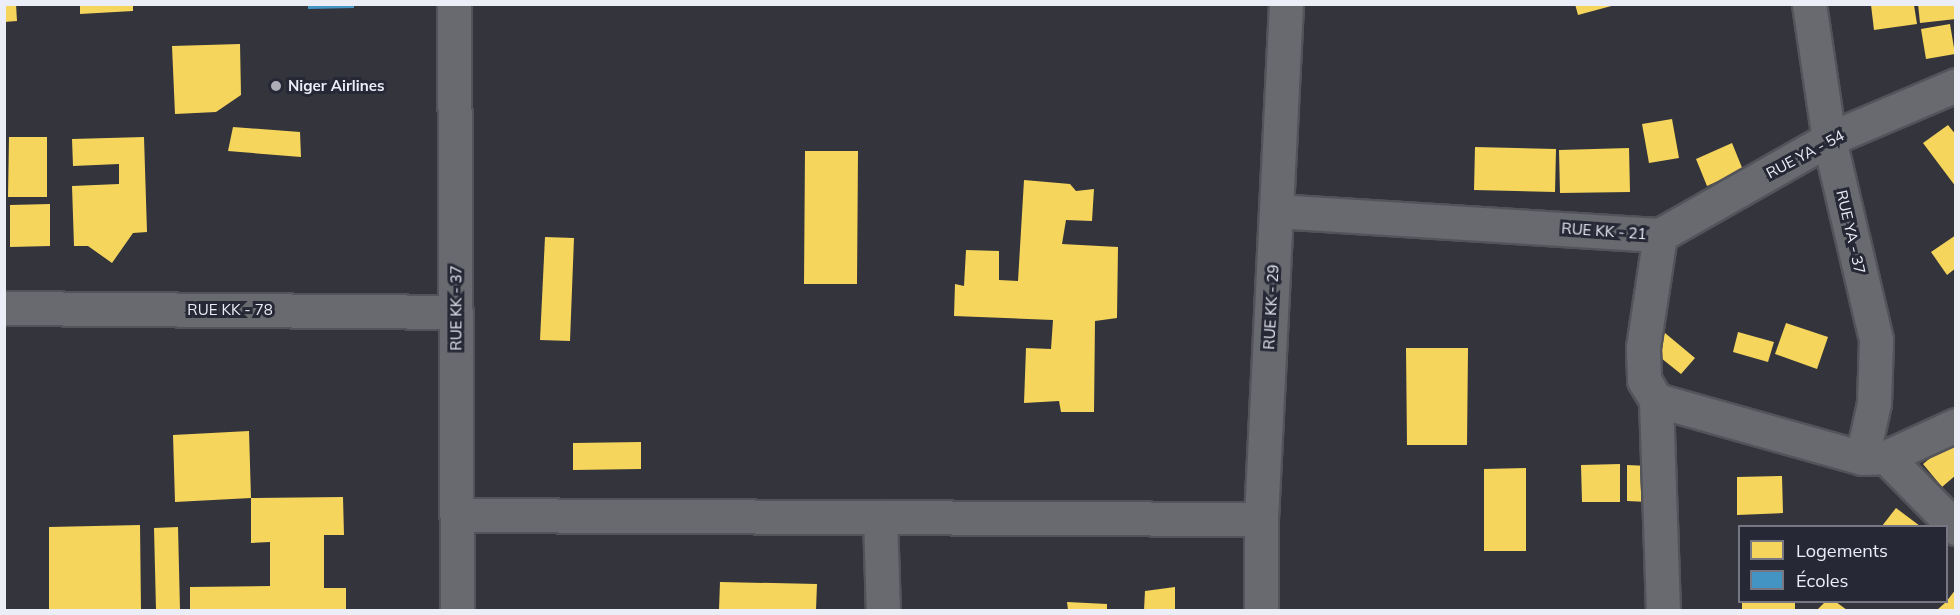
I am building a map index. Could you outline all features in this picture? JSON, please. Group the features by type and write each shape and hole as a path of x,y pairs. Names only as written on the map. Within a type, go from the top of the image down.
{"street":[{"name":"RUE KK - 37","path":"454,4 458,610"},
{"name":"RUE KK - 29","path":"1261,610 1261,519 1286,4"},
{"name":"RUE YA - 37","path":"1809,4 1829,139 1876,340 1874,458"},
{"name":"RUE YA - 54","path":"1660,235 1829,139 1956,85"},
{"name":"RUE KK - 21","path":"1276,211 1660,235 1643,348 1644,380 1656,400 1663,610"},
{"name":"RUE KK - 78","path":"4,308 456,312"},
{"path":"1656,400 1874,458 1956,528"},
{"path":"1874,458 1956,425"},
{"path":"457,515 1261,519"},
{"path":"880,517 883,610"}],"building: Logements":[{"path":"4,4 16,4 17,21 4,22"},
{"path":"80,4 133,4 133,11 80,14"},
{"path":"1575,4 1615,4 1615,5 1578,15"},
{"path":"1918,4 1956,4 1956,19 1920,23"},
{"path":"1871,5 1914,5 1917,24 1874,30"},
{"path":"1950,24 1955,54 1926,59 1921,29"},
{"path":"240,44 241,95 216,112 175,114 172,46"},
{"path":"1672,119 1679,158 1649,163 1642,124"},
{"path":"1948,125 1956,135 1956,187 1923,143"},
{"path":"233,127 300,132 301,157 228,151"},
{"path":"9,137 47,137 47,197 8,197"},
{"path":"144,137 147,232 133,233 112,263 88,246 74,246 72,186 119,184 119,164 73,166 72,139"},
{"path":"1732,143 1743,170 1707,186 1696,159"},
{"path":"1475,147 1556,149 1555,192 1474,190"},
{"path":"1629,148 1630,192 1560,193 1559,150"},
{"path":"805,151 858,151 857,284 804,284"},
{"path":"1024,180 1070,184 1076,191 1094,189 1092,221 1066,220 1062,244 1118,247 1117,318 1095,321 1094,412 1061,412 1059,401 1024,403 1026,348 1051,349 1053,320 954,316 955,284 964,286 966,250 999,251 999,280 1018,281"},
{"path":"50,204 50,246 10,247 10,205"},
{"path":"1956,235 1956,268 1947,275 1931,252"},
{"path":"545,237 574,238 570,341 540,340"},
{"path":"1786,323 1828,337 1817,369 1775,354"},
{"path":"1738,332 1774,342 1768,362 1733,352"},
{"path":"1665,333 1695,358 1681,374 1651,350"},
{"path":"1406,348 1468,348 1467,445 1407,445"},
{"path":"249,431 251,498 175,502 173,435"},
{"path":"641,442 641,469 573,470 573,443"},
{"path":"1949,443 1956,450 1956,475 1942,487 1923,464"},
{"path":"1620,464 1620,502 1582,502 1581,465"},
{"path":"1627,465 1649,466 1648,502 1627,501"},
{"path":"1526,468 1526,551 1484,551 1484,469"},
{"path":"1782,476 1783,513 1737,515 1737,477"},
{"path":"343,497 344,535 324,535 324,588 346,588 346,610 190,610 190,587 270,586 270,542 251,543 251,498"},
{"path":"1896,508 1919,525 1883,525"},
{"path":"140,525 141,610 49,610 49,527"},
{"path":"178,527 180,610 156,610 154,528"},
{"path":"720,582 817,584 816,610 719,610"},
{"path":"1175,587 1175,610 1144,610 1145,591"},
{"path":"1956,589 1956,610 1937,610 1948,603"},
{"path":"1067,602 1107,604 1107,610 1068,610"},
{"path":"1742,603 1795,603 1795,610 1742,610"},
{"path":"1824,603 1837,603 1847,610 1817,610"}],"building: Écoles":[{"path":"308,4 354,4 354,8 308,9"}],"place":[{"name":"Niger Airlines","path":"276,86"}]}
